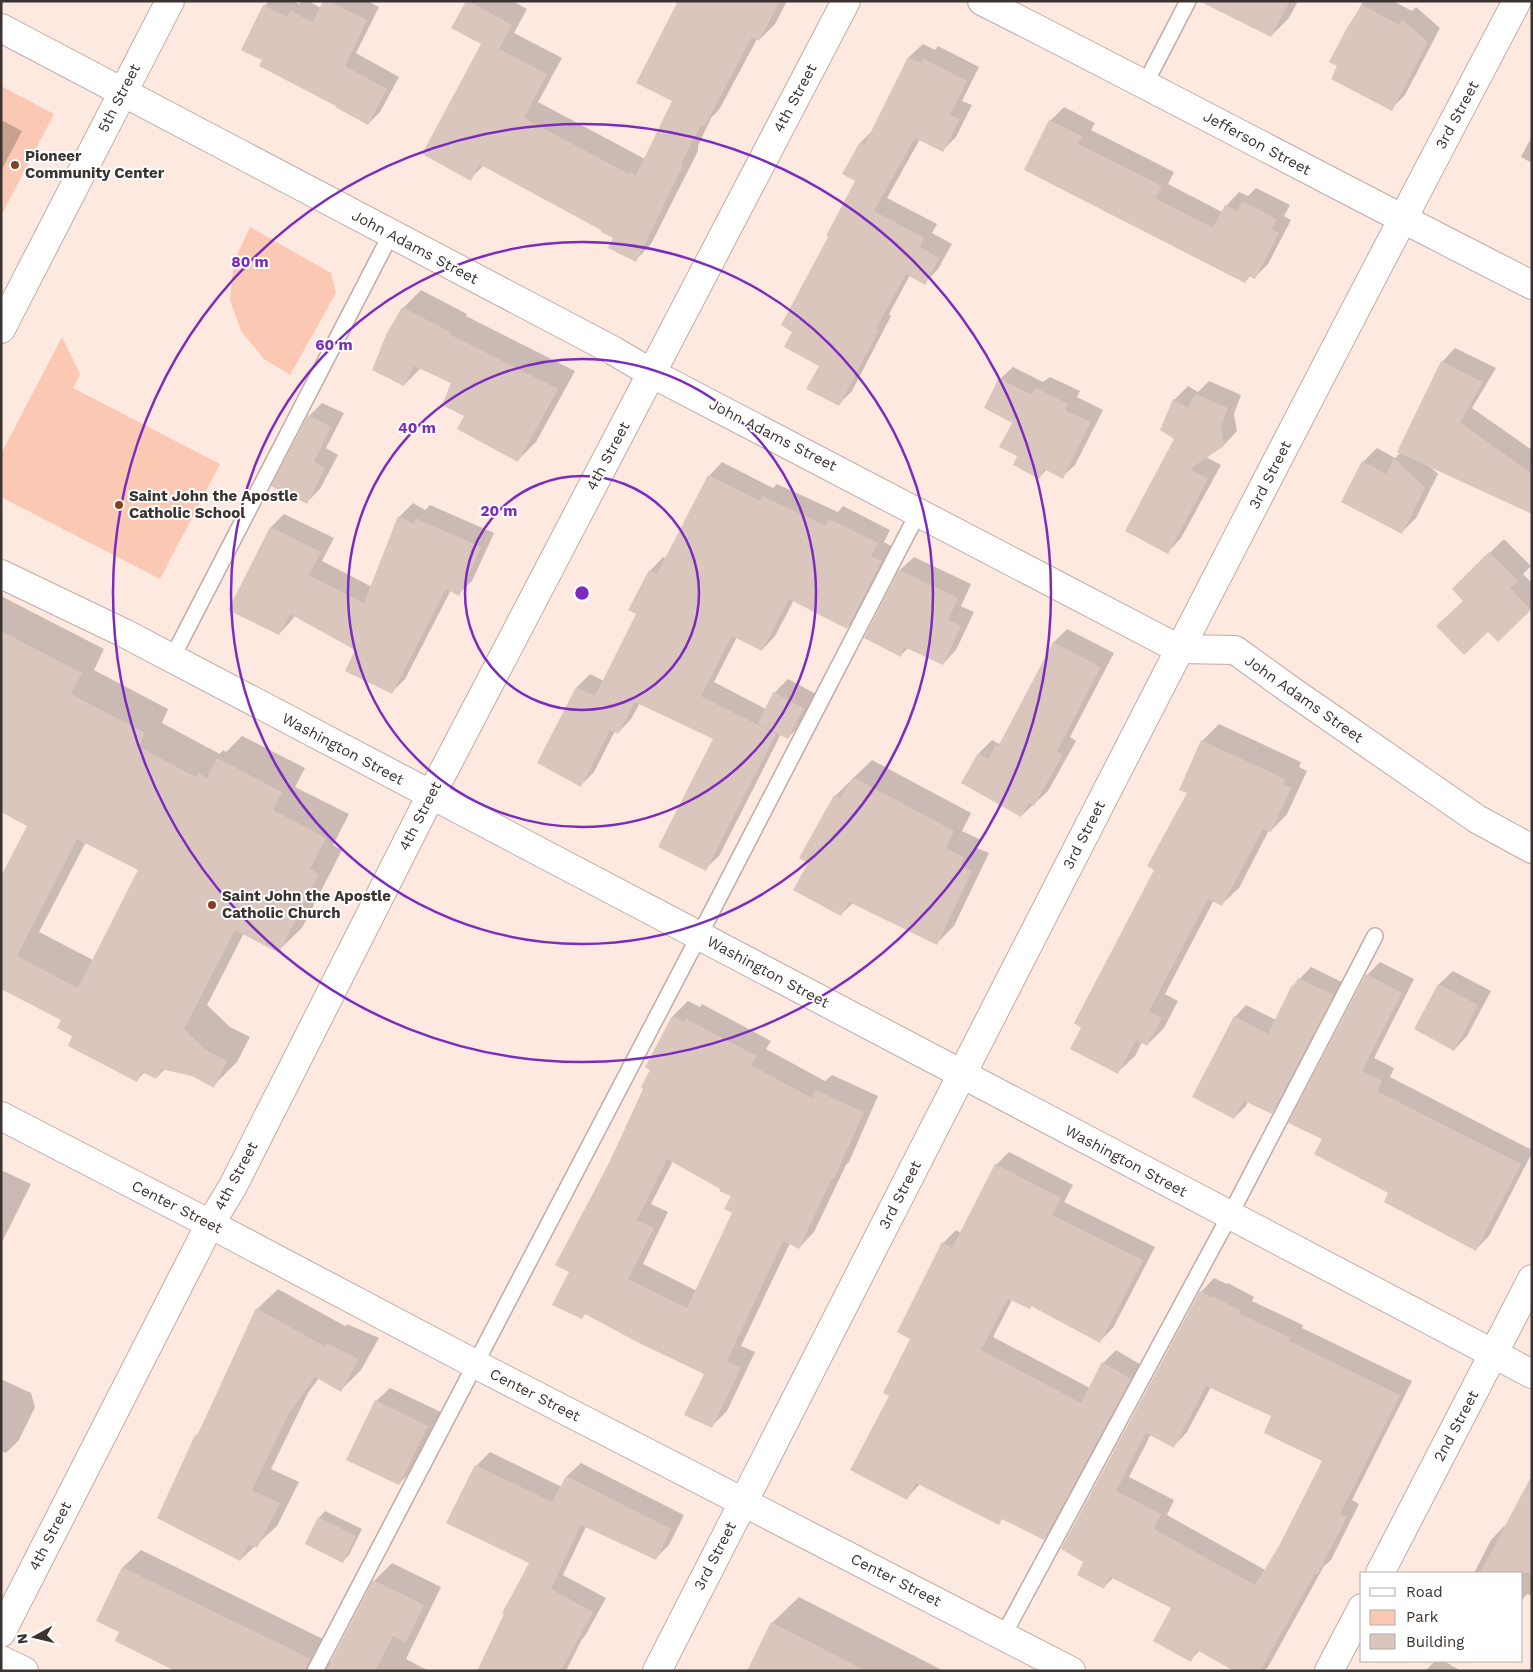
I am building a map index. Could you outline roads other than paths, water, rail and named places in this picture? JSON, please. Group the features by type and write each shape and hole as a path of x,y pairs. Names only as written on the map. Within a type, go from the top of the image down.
{"street":[{"name":"5th Street","path":"1,329 170,1"},
{"name":"4th Street","path":"1,1633 210,1224 232,1188 431,795 846,1"},
{"name":"Jefferson Street","path":"982,1 1532,285"},
{"name":"3rd Street","path":"657,1671 1179,649 1517,1"},
{"name":"John Adams Street","path":"1,28 614,351 651,373 919,511 1179,649 1235,650 1477,819 1532,849"},
{"name":"Washington Street","path":"1,574 172,658 1532,1374"},
{"name":"Center Street","path":"1,1116 475,1364 1071,1671"},
{"name":"2nd Street","path":"1381,1572 1532,1279"},
{"path":"1329,1671 1360,1612"},
{"path":"1,1660 24,1671"}],"lane":[{"path":"1144,84 1188,1"},
{"path":"172,658 391,234"},
{"path":"315,1671 919,511"},
{"path":"1003,1636 1230,1215 1375,936"}],"place":[{"name":"Pioneer Community Center","path":"15,165"},
{"name":"Saint John the Apostle Catholic School","path":"119,505"},
{"name":"Saint John the Apostle Catholic Church","path":"212,905"}]}
